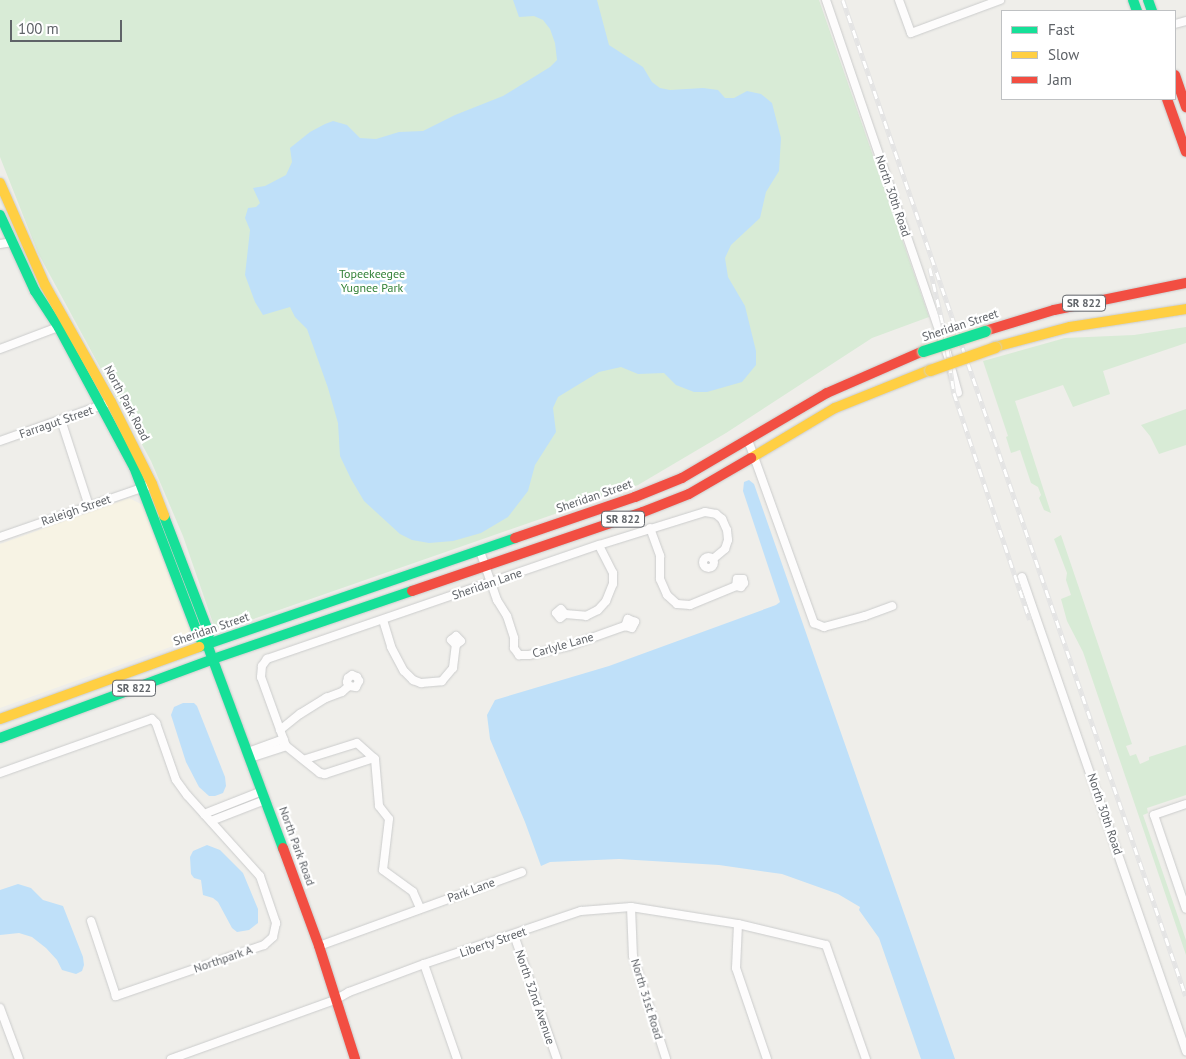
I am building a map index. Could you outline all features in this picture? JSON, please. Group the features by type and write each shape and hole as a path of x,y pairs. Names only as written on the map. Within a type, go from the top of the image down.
{"main road":[{"path":"1176,78 1186,108"},
{"path":"1167,100 1186,152"},
{"name":"North Park Road","path":"0,182 99,406 147,486"},
{"name":"North Park Road","path":"0,215 6,243 35,292 63,325 111,402 147,486 199,637 207,644 249,755 318,946 356,1059"},
{"name":"Sheridan Street","path":"0,719 207,644 480,551 682,478 827,393 923,351 1054,310 1186,283"},
{"name":"SR 822","path":"0,738 213,659 485,567 689,494 835,408 888,385 995,347 1070,327 1186,309"}],"street":[{"name":"North 30th Road","path":"826,0 947,353 958,393"},
{"path":"900,0 911,32 1000,0"},
{"path":"0,349 63,325"},
{"name":"Farragut Street","path":"0,441 111,402"},
{"path":"61,420 89,506"},
{"path":"748,440 814,623 824,627 865,616 892,606"},
{"name":"Raleigh Street","path":"0,537 147,486"},
{"name":"Sheridan Lane","path":"280,730 261,677 262,666 267,659 599,545 705,512 716,514 722,519 727,530 728,540 725,548 713,559"},
{"path":"650,528 660,556 660,579 667,595 677,604 690,605 736,586"},
{"path":"565,614 586,616 606,601 613,584 613,574 599,545"},
{"path":"480,551 490,582"},
{"name":"North 30th Road","path":"1022,577 1186,1051"},
{"name":"Carlyle Lane","path":"490,582 507,616 514,638 514,648 519,655 569,646 625,626"},
{"path":"383,620 391,647 404,671 413,680 422,683 442,681 453,668 456,645"},
{"path":"349,686 300,714 280,730 285,742 306,759 320,774 374,758"},
{"name":"Northpark A","path":"0,773 60,754 152,719 156,723 176,780 260,876 276,922 270,941 116,996 91,921"},
{"path":"249,755 285,742"},
{"path":"306,759 357,743 374,758 379,806 389,819 383,870 413,892 420,908"},
{"path":"204,814 263,796"},
{"path":"211,822 263,796"},
{"path":"1186,804 1154,815 1186,909"},
{"name":"Park Lane","path":"318,946 522,872"},
{"name":"Liberty Street","path":"171,1059 335,1000 348,992 424,964 581,912 631,907 738,924 826,945 866,1059"},
{"name":"North 31st Road","path":"631,907 634,956 666,1059"},
{"path":"738,924 736,968 767,1059"},
{"name":"North 32nd Avenue","path":"514,935 557,1059"},
{"path":"424,964 457,1059"},
{"path":"0,1008 19,1059"}],"shaded area":[{"path":"129,498 143,505 191,635 187,641 0,708 0,544"}],"green space":[{"name":"Topeekeegee Yugnee Park","path":"0,0 819,0 929,317 872,338 726,433 638,485 222,630 213,623 183,536 151,461 38,253 0,157"},
{"path":"1186,327 1186,343 1103,371 1110,394 1073,407 1063,385 1015,401 1051,513 1044,510 1039,498 1041,495 1038,487 1031,483 1020,450 1011,453 1006,437 1008,436 983,361 1065,338 1134,335"},
{"path":"1186,409 1186,445 1159,454 1150,436 1141,425"},
{"path":"1061,535 1132,744 1126,746 1130,756 1136,754 1140,764 1149,760 1149,757 1186,745 1186,795 1147,808 1148,813 1143,815 1186,940 1186,955 1083,652 1067,621 1061,599 1071,595 1066,580 1067,573 1054,539"}],"water":[{"path":"513,0 597,0 609,45 643,67 652,82 660,88 670,90 703,88 718,90 725,98 734,98 747,91 761,94 772,103 781,138 779,171 766,192 760,218 731,245 725,258 728,277 745,306 756,351 756,365 742,382 707,392 694,392 676,385 664,373 638,374 621,367 599,372 558,397 553,408 556,432 535,465 528,491 508,517 481,533 453,541 429,543 412,540 400,534 364,501 351,479 340,456 338,423 307,329 295,317 290,307 263,315 255,302 245,275 250,230 245,218 248,208 256,207 260,203 253,188 265,186 286,175 292,162 290,148 310,132 325,124 333,121 347,125 360,138 376,139 399,132 423,131 455,115 503,96 550,67 557,60 555,43 550,29 543,20 534,16 519,17"},
{"path":"749,480 754,484 955,1059 921,1059 879,938 859,910 860,907 838,894 782,874 719,865 619,859 550,862 541,866 525,822 490,739 487,715 495,700 609,666 780,602 743,491 744,482"},
{"path":"183,703 194,703 197,706 225,777 226,786 223,793 209,796 199,787 186,762 171,715 174,707"},
{"path":"207,845 220,850 243,873 258,909 258,923 249,930 237,932 232,928 218,902 213,898 203,895 201,880 194,878 191,874 190,857 193,851"},
{"path":"18,884 31,888 43,900 63,906 83,957 84,965 82,971 76,974 62,970 57,960 32,937 19,933 0,935 0,890"}],"railway":[{"path":"843,0 1186,996"},
{"path":"930,268 945,333 954,393 1030,620"}],"traffic: fast":[{"path":"1133,0 1137,10"},
{"path":"1148,0 1152,10"},
{"path":"0,215 35,291 59,328 134,467 199,637 207,644"},
{"path":"923,351 985,331"},
{"path":"164,516 209,633 207,644 283,848"},
{"path":"199,647 515,538"},
{"path":"0,738 213,659 412,591"}],"traffic: slow":[{"path":"0,183 45,285 111,402 152,484 164,516"},
{"path":"995,347 1070,327 1186,309"},
{"path":"930,370 995,347"},
{"path":"751,458 835,408 930,370"},
{"path":"0,719 199,647"}],"traffic: jam":[{"path":"1176,78 1186,107"},
{"path":"1167,100 1186,152"},
{"path":"985,331 1054,310 1186,283"},
{"path":"515,538 635,497 682,478 827,393 923,351"},
{"path":"412,591 643,512 689,494 751,458"},
{"path":"283,848 319,946 355,1059"}]}
